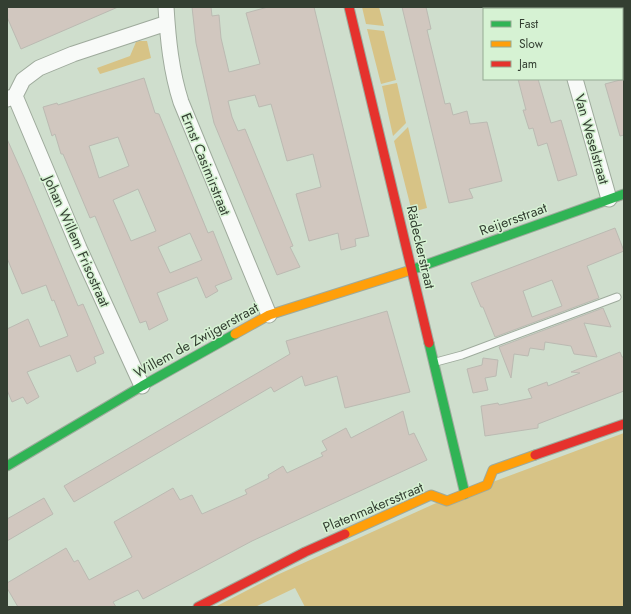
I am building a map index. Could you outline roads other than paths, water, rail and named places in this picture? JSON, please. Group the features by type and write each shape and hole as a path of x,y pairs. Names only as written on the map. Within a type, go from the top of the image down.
{"street":[{"name":"Ernst Casimirstraat","path":"166,7 176,85 181,102 269,315"},
{"name":"Rädeckerstraat","path":"349,7 465,494"},
{"path":"11,97 23,80 39,68 73,54 167,24"},
{"name":"Van Weselstraat","path":"575,80 609,199"},
{"name":"Johan Willem Frisostraat","path":"11,97 142,386"},
{"name":"Reijersstraat","path":"412,270 624,194"},
{"name":"Willem de Zwijgerstraat","path":"8,461 269,315 412,270"},
{"name":"Platenmakersstraat","path":"198,607 305,552 432,495 447,501 487,484 492,470 624,424"}],"lane":[{"path":"434,363 462,355 617,297"}]}
